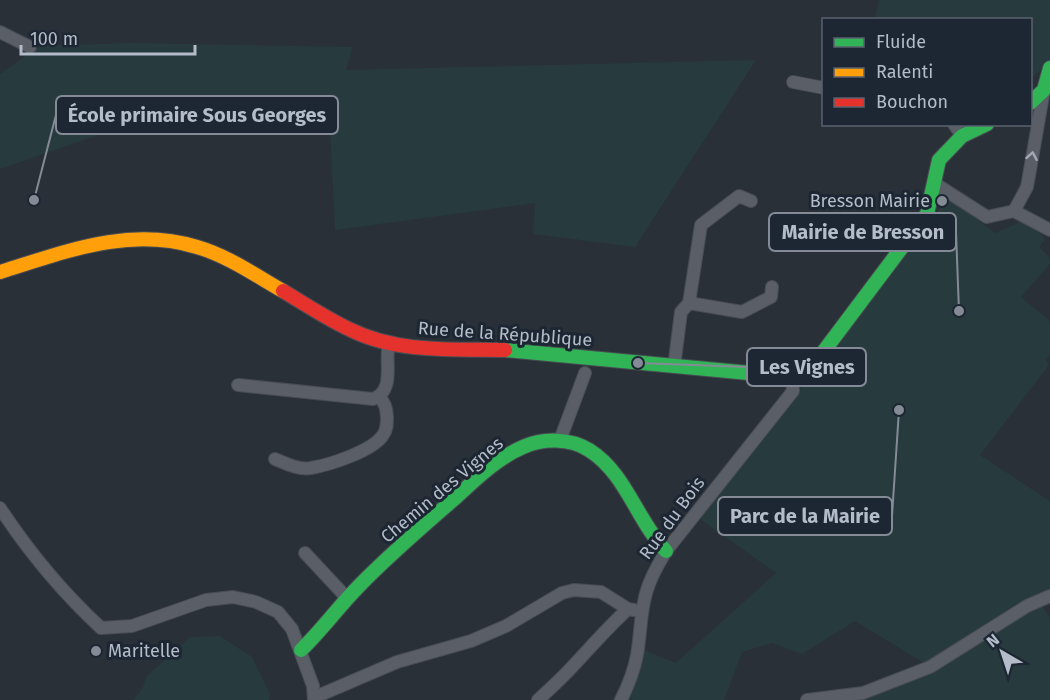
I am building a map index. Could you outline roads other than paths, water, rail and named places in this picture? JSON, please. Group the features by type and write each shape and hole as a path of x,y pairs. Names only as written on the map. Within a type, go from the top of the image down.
{"street":[{"path":"0,32 30,47"},
{"path":"1014,211 1027,187 1050,68"},
{"path":"793,82 822,88"},
{"path":"1032,101 1044,90"},
{"path":"792,377 805,371 820,355 922,220 929,208 939,160 958,130 977,126"},
{"path":"934,183 987,217 1014,211 1048,227"},
{"path":"674,367 681,312 689,303 701,225 739,196 751,201"},
{"name":"Rue de la République","path":"0,272 86,245 107,241 162,239 198,247 232,261 352,331 389,343 435,348 523,350 674,367 792,377"},
{"path":"689,303 742,312 771,297 772,287"},
{"path":"238,385 373,399 379,397 387,386 386,353 389,343"},
{"path":"560,440 585,373"},
{"name":"Rue du Bois","path":"621,700 637,654 647,588 666,551 786,399 794,387 792,377"},
{"path":"275,459 295,467 310,468 354,454 377,441 383,436 387,426 386,403 379,397"},
{"name":"Chemin des Vignes","path":"301,650 325,626 347,598 449,503 515,451 531,444 560,440 589,450 604,463 625,488 648,529 666,551"},
{"path":"0,508 23,543 70,599 101,628 132,626 206,600 233,597 256,602 278,612 292,629 301,650 314,686 314,698 397,662 471,641 506,626 562,593 574,590 601,592 628,609 642,612"},
{"path":"305,553 347,598"},
{"path":"807,700 863,693 930,668 1027,606 1050,596"},
{"path":"538,700 628,609"}],"place":[{"name":"École primaire Sous Georges","path":"34,200"},
{"name":"Bresson Mairie","path":"942,201"},
{"name":"Mairie de Bresson","path":"959,311"},
{"name":"Les Vignes","path":"638,363"},
{"name":"Parc de la Mairie","path":"899,410"},
{"name":"Maritelle","path":"96,651"}]}
